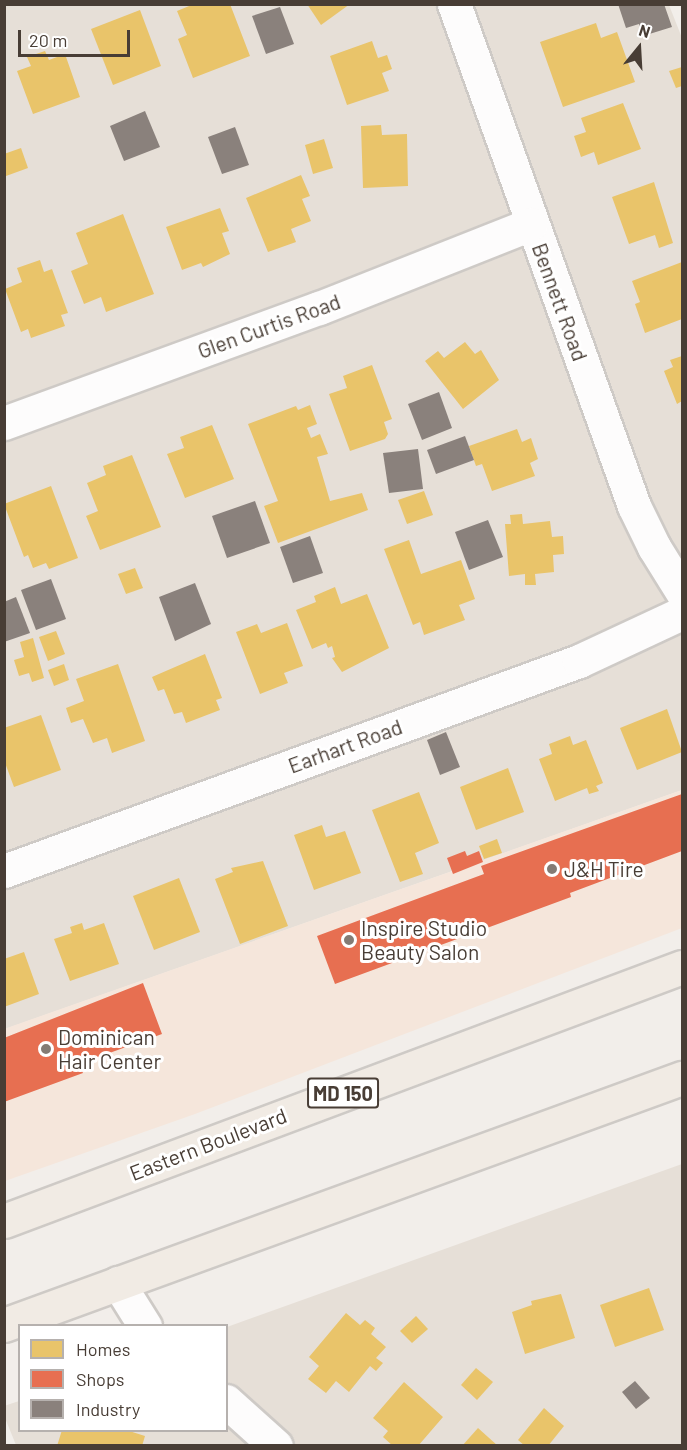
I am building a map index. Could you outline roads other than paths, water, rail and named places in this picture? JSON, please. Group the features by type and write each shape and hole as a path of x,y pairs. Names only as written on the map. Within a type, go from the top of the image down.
{"main road":[{"name":"Eastern Boulevard","path":"4,1221 682,967"},
{"path":"4,1325 682,1078"}],"street":[{"name":"Bennett Road","path":"454,4 634,506 654,547 682,592"},
{"name":"Glen Curtis Road","path":"4,423 319,308 531,224"},
{"name":"Earhart Road","path":"4,871 579,661 682,613"},
{"path":"118,1283 145,1324"},
{"path":"228,1403 276,1446"}],"place":[{"name":"J&H Tire","path":"552,869"},
{"name":"Inspire Studio Beauty Salon","path":"349,940"},
{"name":"Dominican Hair Center","path":"46,1049"}]}
